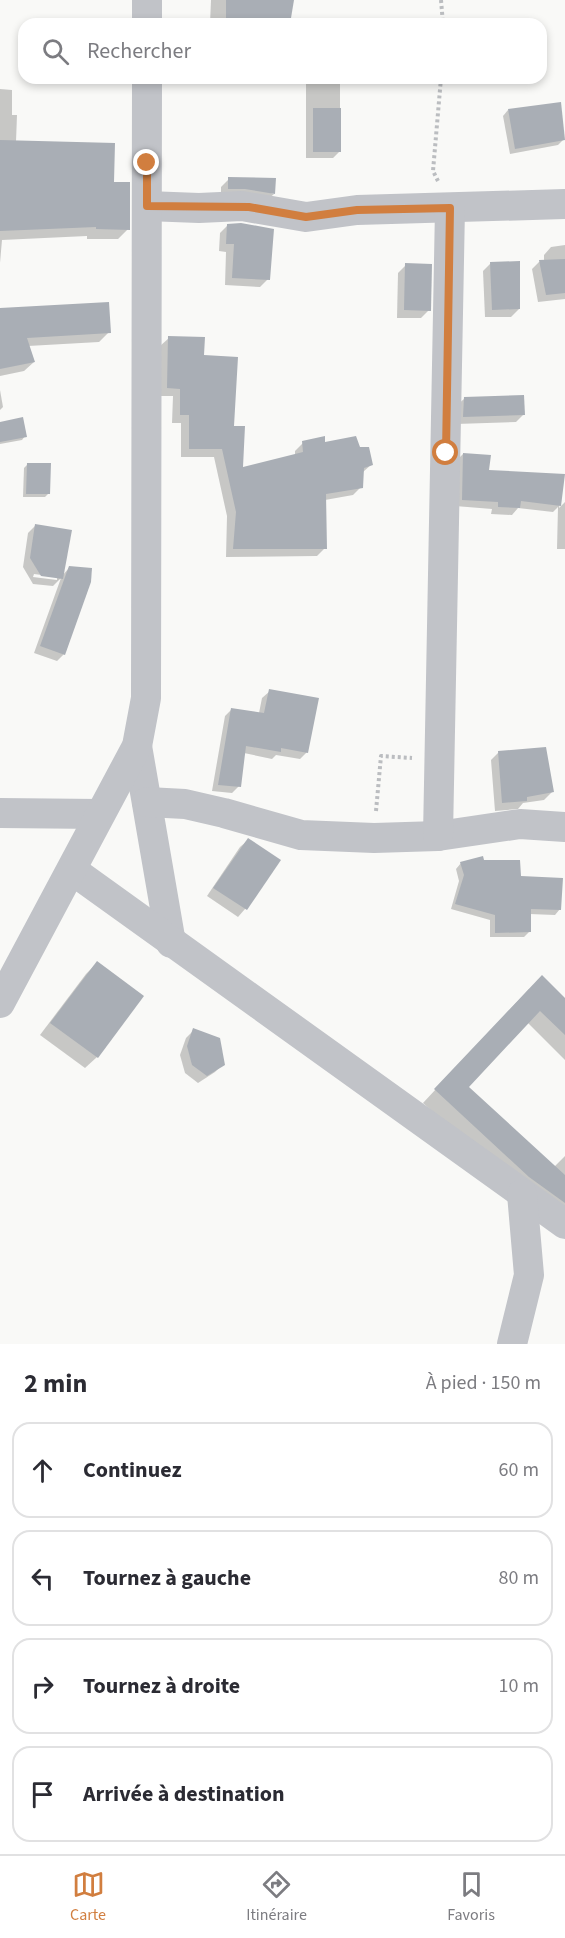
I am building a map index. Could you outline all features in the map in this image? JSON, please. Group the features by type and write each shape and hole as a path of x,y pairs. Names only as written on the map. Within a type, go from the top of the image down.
{"street":[{"path":"147,0 147,18"},
{"path":"0,1003 137,746 146,698 147,84"},
{"path":"147,206 249,207 306,217 357,210 565,204"},
{"path":"438,836 450,208"},
{"path":"137,746 171,942"},
{"path":"147,802 185,804 205,808 301,835 374,838 438,836 520,824 565,826"},
{"path":"0,813 99,814"},
{"path":"72,870 565,1224"},
{"path":"513,1344 528,1275 522,1194"}],"path":[{"path":"441,0 442,18"},
{"path":"440,84 433,171 450,208"},
{"path":"374,838 381,756 439,761"}],"building":[{"path":"226,0 294,0 291,18 226,18"},
{"path":"561,102 565,140 515,149 508,109"},
{"path":"313,108 341,108 341,152 313,152"},
{"path":"0,140 115,143 114,182 130,182 130,230 96,229 96,227 0,231"},
{"path":"228,177 276,178 275,194 228,189"},
{"path":"241,223 274,229 270,280 232,278 234,244 226,244 227,224"},
{"path":"565,259 565,293 546,295 539,260"},
{"path":"520,261 520,309 492,310 490,262"},
{"path":"405,263 432,264 431,311 404,310"},
{"path":"109,302 111,333 27,338 35,362 0,369 0,308"},
{"path":"168,336 205,337 204,355 238,357 234,426 245,426 243,467 303,452 302,441 325,436 325,442 356,436 360,447 369,447 373,465 364,468 363,488 326,494 327,549 233,549 236,512 222,449 189,449 189,415 180,415 180,389 167,388"},
{"path":"524,395 525,415 463,417 464,397"},
{"path":"23,417 27,437 0,442 0,422"},
{"path":"463,453 491,455 489,470 565,474 561,506 521,501 520,508 498,507 498,502 462,500"},
{"path":"27,463 51,463 50,494 26,494"},
{"path":"35,524 72,530 63,579 41,576 30,558"},
{"path":"69,566 92,568 91,582 65,655 40,646"},
{"path":"269,689 319,698 308,753 281,748 281,752 246,746 241,787 218,785 231,708 264,713"},
{"path":"546,747 554,792 527,797 527,801 502,803 498,751"},
{"path":"248,838 281,860 247,910 213,888"},
{"path":"483,856 484,860 520,860 521,876 563,878 561,910 531,909 531,932 495,933 495,915 455,904 464,875 460,862"},
{"path":"97,961 144,996 98,1058 50,1023"},
{"path":"542,975 565,998 565,1035 540,1011 469,1087 565,1175 565,1203 529,1177 434,1089"},
{"path":"193,1028 220,1038 225,1065 207,1076 192,1065 187,1046"}],"route":[{"path":"147,163 147,206 199,208 242,206 297,217 357,210 450,208 446,453"}]}
